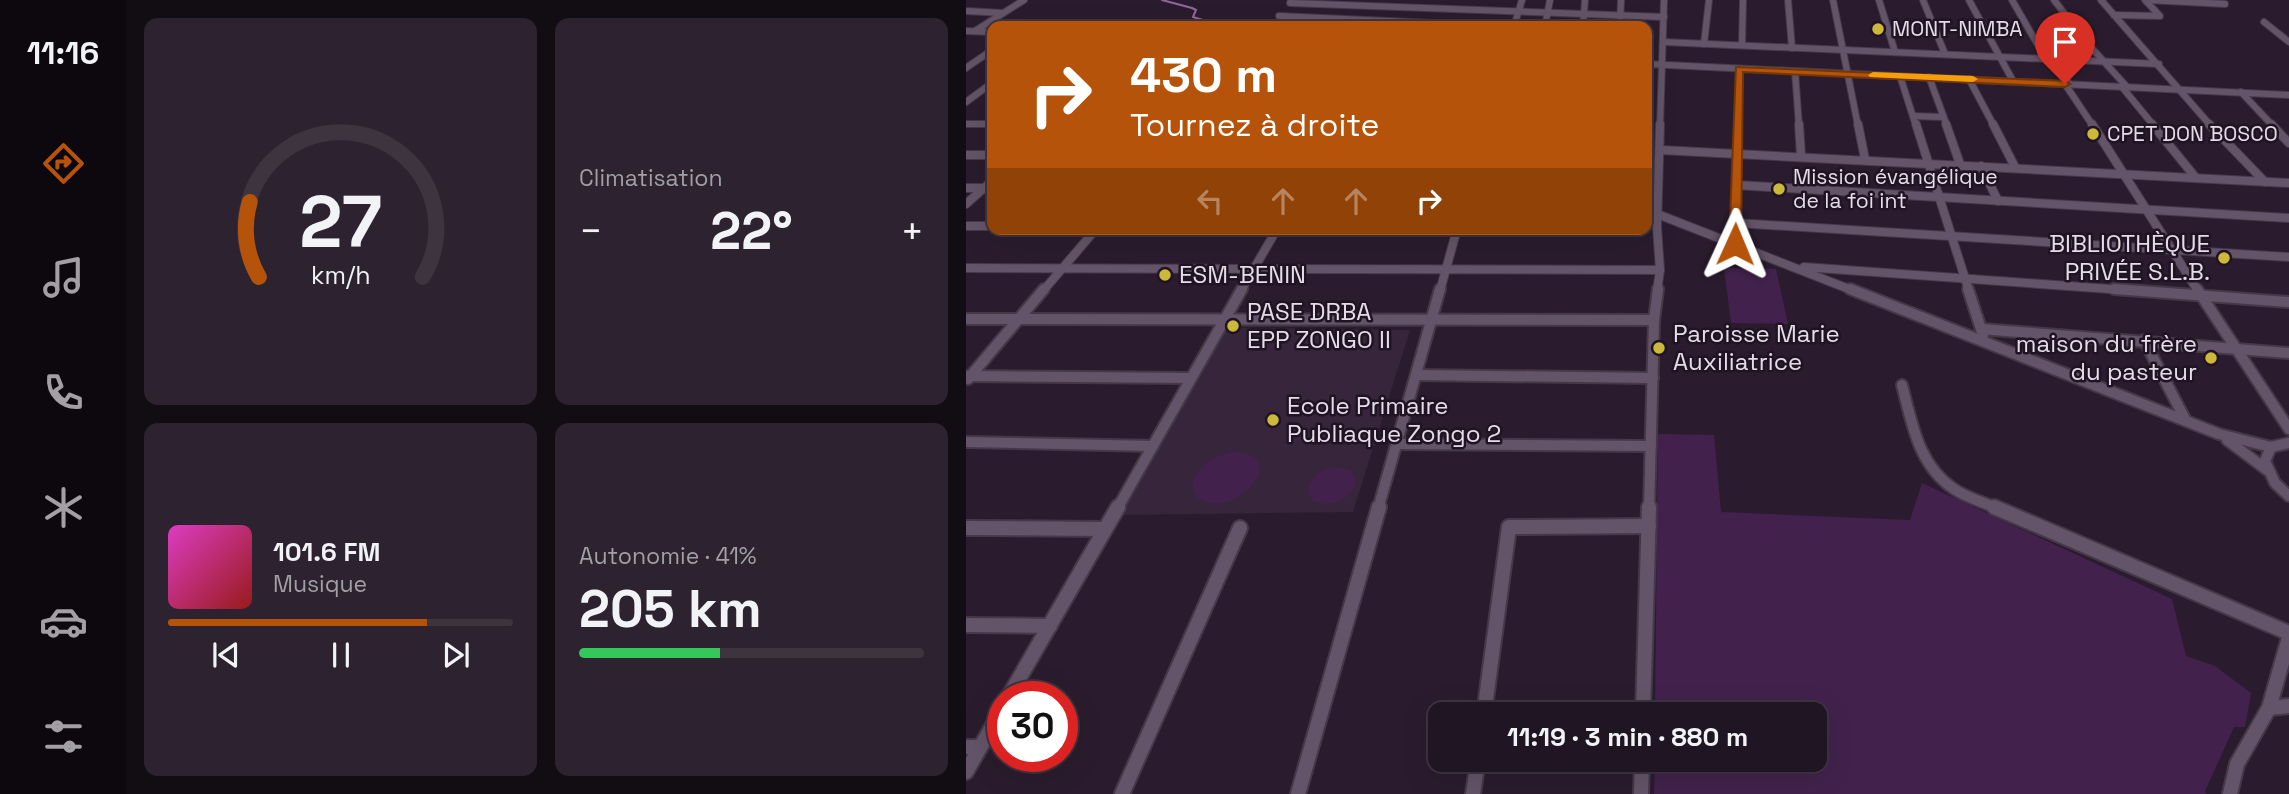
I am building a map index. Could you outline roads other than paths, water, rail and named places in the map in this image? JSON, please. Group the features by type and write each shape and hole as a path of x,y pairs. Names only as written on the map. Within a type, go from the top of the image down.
{"street":[{"path":"991,21 1024,0"},
{"path":"1396,21 1407,0"},
{"path":"1515,21 1521,0"},
{"path":"1546,21 1550,0"},
{"path":"1583,21 1585,0"},
{"path":"1620,21 1621,0"},
{"path":"1643,702 1654,320 1660,270 1652,220 1661,150 1664,0"},
{"path":"1704,44 1709,0"},
{"path":"1742,46 1743,0"},
{"path":"1788,0 1792,48"},
{"path":"1833,0 1865,159"},
{"path":"1879,0 1895,52"},
{"path":"1923,0 1945,54"},
{"path":"1969,0 2013,81"},
{"path":"2012,0 2039,47 2067,84 2200,295 2289,429"},
{"path":"2054,0 2196,178"},
{"path":"2101,0 2182,89 2216,132 2265,182"},
{"path":"2114,15 2160,16 2146,0"},
{"path":"2146,0 2225,4"},
{"path":"1274,21 1291,2 1664,17"},
{"path":"966,11 1003,13"},
{"path":"1279,16 1351,21"},
{"path":"2264,22 2289,42"},
{"path":"975,31 987,23"},
{"path":"966,31 987,32"},
{"path":"1664,42 2159,64"},
{"path":"966,68 987,53"},
{"path":"1652,64 2289,94"},
{"path":"1735,244 1739,69"},
{"path":"1795,71 1801,156"},
{"path":"1900,76 1985,341"},
{"path":"1930,77 1941,117 1960,164"},
{"path":"1969,79 2015,167"},
{"path":"966,102 987,87"},
{"path":"2241,92 2289,143"},
{"path":"1913,116 1941,117"},
{"path":"966,124 987,124"},
{"path":"1661,150 2289,183"},
{"path":"966,155 987,155"},
{"path":"1981,166 1998,201"},
{"path":"1736,186 2289,218"},
{"path":"966,188 987,188"},
{"path":"966,204 987,189"},
{"path":"1652,220 1735,244 2219,434 2272,447 2289,443"},
{"path":"1735,223 2289,257"},
{"path":"966,226 987,226"},
{"path":"967,378 1091,235"},
{"path":"1018,681 1274,235"},
{"path":"1298,794 1455,235"},
{"path":"1791,266 2289,302"},
{"path":"966,268 1660,270"},
{"path":"966,319 1654,320"},
{"path":"1981,329 2289,353"},
{"path":"2144,340 2185,419"},
{"path":"1416,375 1653,378"},
{"path":"967,378 1192,378"},
{"path":"1902,385 1927,463 1937,477 1955,490 2289,635 2269,708 2237,764 2230,794"},
{"path":"2219,434 2267,470 2289,496"},
{"path":"966,442 1153,446"},
{"path":"1396,444 1651,446"},
{"path":"2267,470 2265,461 2272,447"},
{"path":"1486,702 1509,527 1649,526"},
{"path":"966,528 1105,529"},
{"path":"1122,794 1240,528"},
{"path":"966,625 1050,626"},
{"path":"2269,708 2289,706"},
{"path":"966,772 973,747 987,729"},
{"path":"1473,794 1476,772"},
{"path":"1641,794 1642,772"}],"waterway":[{"path":"1162,0 1192,8 1196,10 1193,17 1206,21"}],"place":[{"name":"MONT-NIMBA","path":"1878,29"},
{"name":"CPET DON BOSCO","path":"2093,134"},
{"name":"Mission évangélique de la foi int","path":"1779,189"},
{"name":"BIBLIOTHÈQUE PRIVÉE S.L.B.","path":"2224,258"},
{"name":"ESM-BENIN","path":"1165,275"},
{"name":"PASE DRBA EPP ZONGO II","path":"1233,326"},
{"name":"Paroisse Marie Auxiliatrice","path":"1659,348"},
{"name":"maison du frère du pasteur","path":"2211,358"},
{"name":"Ecole Primaire Publiaque Zongo 2","path":"1273,420"}]}
